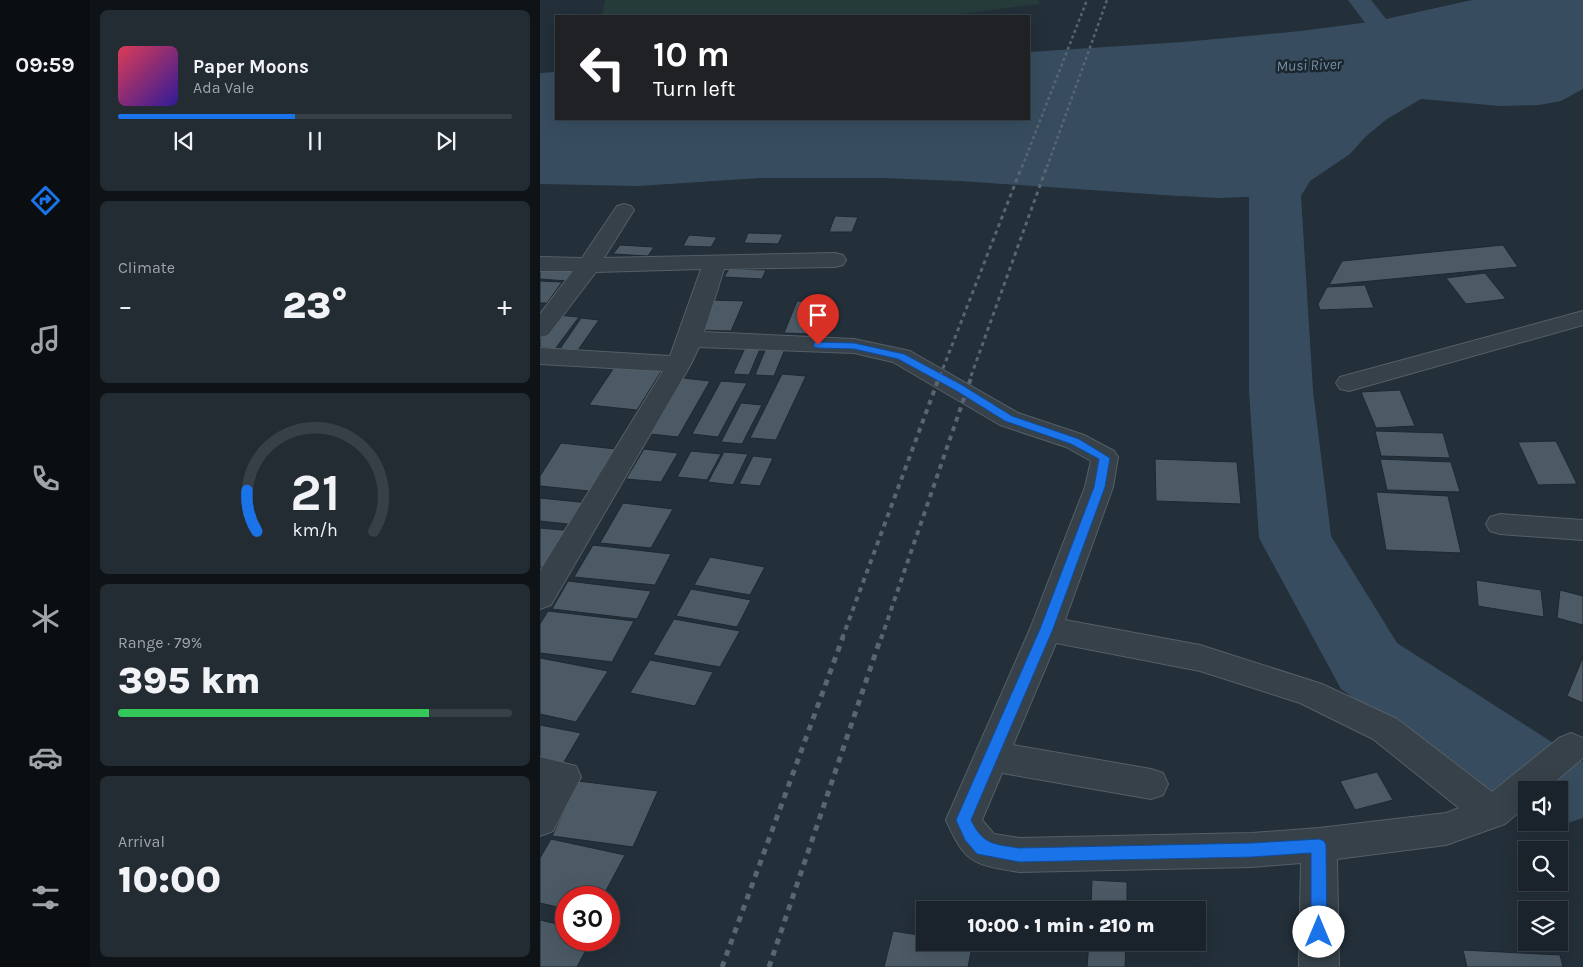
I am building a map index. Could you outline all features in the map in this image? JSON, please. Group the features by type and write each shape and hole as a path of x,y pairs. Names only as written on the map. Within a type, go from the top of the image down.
{"street":[{"path":"540,330 589,265 624,210"},
{"path":"540,264 589,265 835,260"},
{"path":"540,597 685,351 715,262"},
{"path":"1349,383 1583,318"},
{"path":"540,356 854,346 901,356 1008,419 1075,441 1104,458 1099,487 1046,629 964,820 970,835 982,849 1019,855 1252,850 1319,845 1446,829 1492,813 1571,748"},
{"path":"1500,524 1583,530"},
{"path":"1046,629 1200,658 1310,693 1385,729 1492,813"},
{"path":"991,756 1151,784"},
{"path":"540,772 564,777 540,820"},
{"path":"1319,845 1319,967"}],"green space":[{"path":"605,0 1038,0 1040,4 952,15 602,15"}],"water":[{"name":"Musi River","path":"1472,0 1583,0 1583,89 1561,101 1539,105 1500,106 1421,99 1387,119 1324,171 1275,196 1219,198 960,181 881,178 760,178 638,186 540,184 540,73 555,72 555,120 1030,120 1030,52 1183,42 1301,31 1377,21"}],"building":[{"path":"835,216 858,217 852,232 829,232"},
{"path":"748,233 783,234 778,244 744,243"},
{"path":"689,235 717,237 711,247 683,246"},
{"path":"620,245 654,247 648,256 613,254"},
{"path":"1503,245 1518,267 1329,285 1342,261"},
{"path":"540,267 575,269 567,281 540,279"},
{"path":"729,269 766,270 762,279 724,277"},
{"path":"1485,273 1506,299 1466,304 1446,278"},
{"path":"540,281 562,282 547,303 540,303"},
{"path":"1365,285 1374,308 1320,310 1318,304 1327,287"},
{"path":"711,300 744,301 731,331 697,330"},
{"path":"797,301 824,302 812,334 784,333"},
{"path":"557,315 579,317 555,349 540,347 540,338"},
{"path":"581,318 599,320 578,350 560,349"},
{"path":"745,348 760,349 749,375 733,374"},
{"path":"766,348 785,349 774,376 755,375"},
{"path":"615,366 662,370 637,410 589,405"},
{"path":"782,374 806,376 776,440 750,438"},
{"path":"683,378 710,381 678,437 650,434"},
{"path":"721,381 747,383 718,437 692,434"},
{"path":"1400,390 1415,426 1376,428 1361,392"},
{"path":"741,403 762,405 742,444 721,442"},
{"path":"1375,431 1443,433 1450,458 1381,456"},
{"path":"1556,441 1577,484 1538,485 1518,442"},
{"path":"561,443 625,450 599,492 540,486 540,476"},
{"path":"644,449 678,453 661,482 626,479"},
{"path":"691,451 721,454 707,480 677,477"},
{"path":"724,452 748,454 733,485 708,482"},
{"path":"753,456 773,458 760,486 739,484"},
{"path":"1155,459 1237,462 1241,504 1156,501"},
{"path":"1380,459 1451,462 1460,492 1387,490"},
{"path":"1376,492 1448,496 1461,553 1386,550"},
{"path":"540,498 589,503 576,525 540,521"},
{"path":"623,503 673,509 651,548 600,543"},
{"path":"540,528 574,531 551,568 540,567"},
{"path":"593,545 671,554 655,585 574,577"},
{"path":"710,557 765,567 750,595 694,585"},
{"path":"1476,580 1541,590 1544,617 1478,606"},
{"path":"568,581 651,591 637,619 552,609"},
{"path":"691,589 751,600 737,627 676,616"},
{"path":"1560,590 1583,596 1583,625 1557,618"},
{"path":"548,611 634,621 612,662 540,653 540,624"},
{"path":"674,619 740,631 720,667 653,655"},
{"path":"1583,657 1583,703 1567,696"},
{"path":"540,658 608,671 576,722 540,714"},
{"path":"650,660 713,672 695,706 630,693"},
{"path":"540,725 581,733 561,767 540,763"},
{"path":"1377,772 1393,800 1355,810 1340,781"},
{"path":"578,781 658,791 633,847 552,836"},
{"path":"551,839 625,855 608,886 555,886 555,906 540,903 540,858"},
{"path":"1092,880 1127,882 1127,901 1091,901"},
{"path":"540,920 555,923 555,951 585,951 577,967 540,967"},
{"path":"893,931 916,935 916,951 971,951 968,967 884,967"},
{"path":"1463,950 1560,955 1563,967 1467,967"},
{"path":"1088,951 1126,951 1125,967 1087,967"}],"waterway":[{"path":"1359,0 1407,62"},
{"path":"1343,135 1333,144 1292,171 1275,196 1281,391 1295,538 1369,666 1540,781"}],"railway":[{"path":"1022,167 1087,0"},
{"path":"1047,167 1107,0"},
{"path":"940,376 1022,166"},
{"path":"971,376 1047,166"},
{"path":"842,639 940,375"},
{"path":"881,639 972,375"},
{"path":"722,967 843,637"},
{"path":"769,967 881,637"}],"route":[{"path":"818,345 854,346 901,356 1008,419 1075,441 1104,458 1099,487 1046,629 964,820 970,835 982,849 1019,855 1252,850 1319,845 1319,932"}]}
